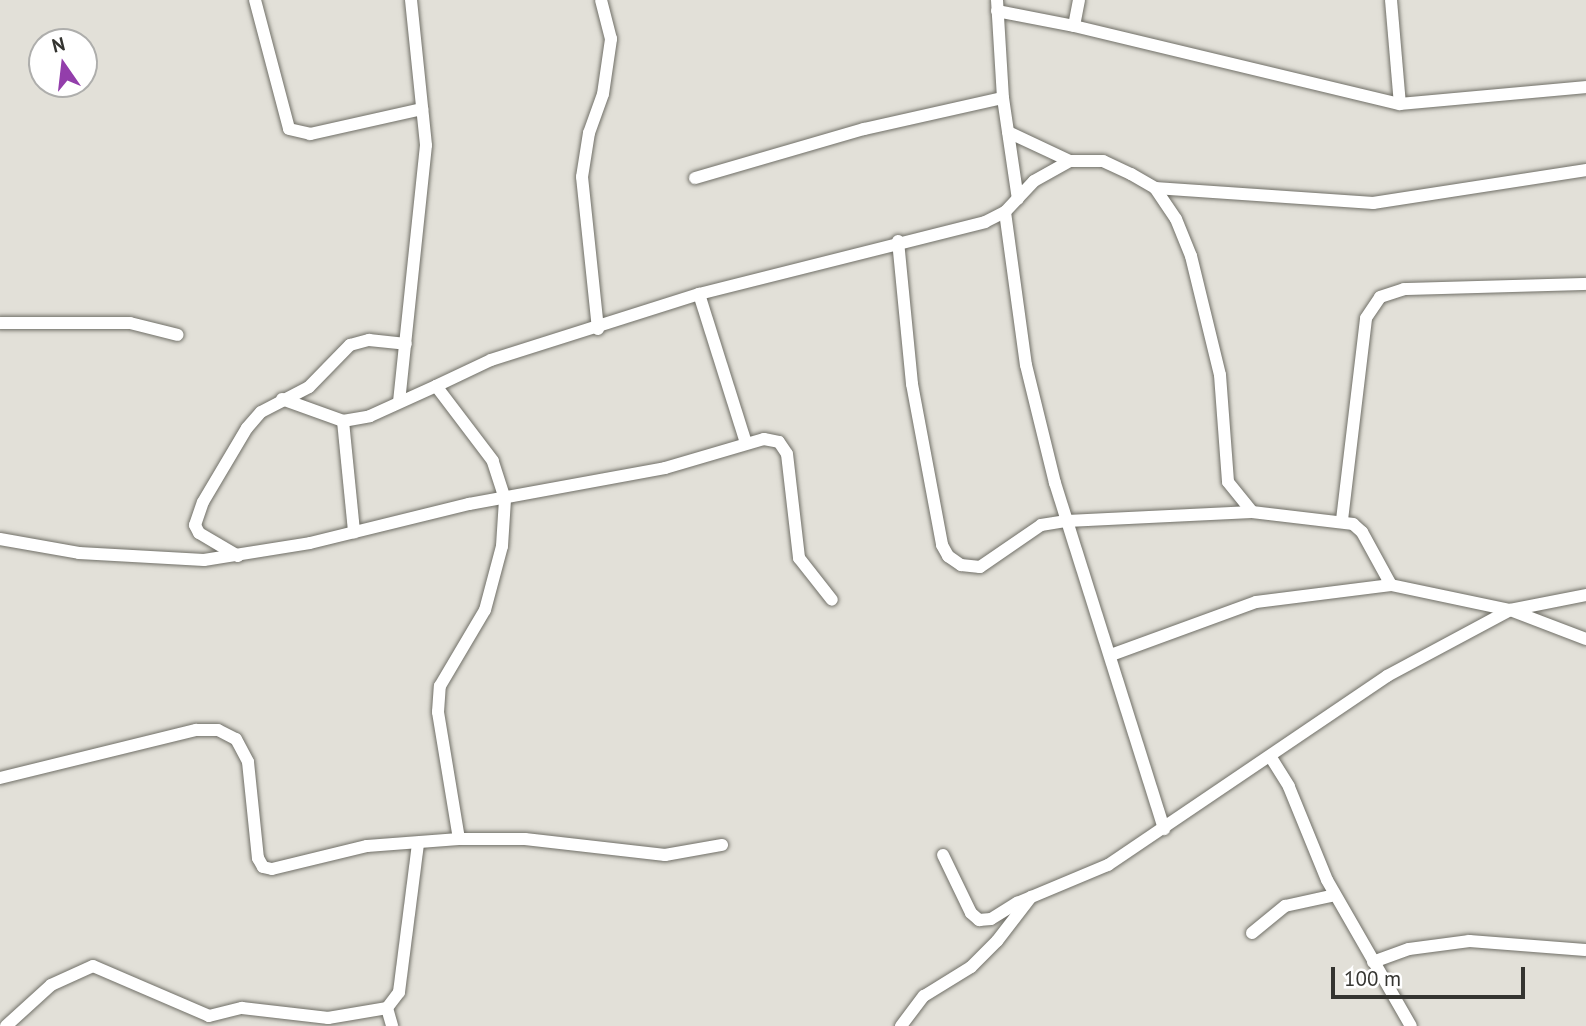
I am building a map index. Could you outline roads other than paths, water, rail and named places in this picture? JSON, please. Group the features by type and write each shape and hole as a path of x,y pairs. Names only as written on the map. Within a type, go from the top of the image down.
{"street":[{"path":"255,0 289,129 310,134 422,109"},
{"path":"399,402 426,145 411,0"},
{"path":"598,329 582,177 589,133 603,94 611,39 601,0"},
{"path":"1074,26 1079,0"},
{"path":"1391,0 1400,104"},
{"path":"1018,199 1003,98 997,6 1400,104 1586,87"},
{"path":"695,178 864,129 1003,98"},
{"path":"1008,132 1070,161 1103,161 1155,188 1373,203 1586,170"},
{"path":"282,399 343,421 399,402 491,360 598,329 699,294 898,241 985,222 1005,212 1034,181 1070,161"},
{"path":"1155,188 1176,219 1191,256 1220,375 1228,482 1252,512"},
{"path":"1005,212 1026,365 1067,521 1164,829"},
{"path":"898,241 912,384 942,545 948,556 961,565 980,567 1041,525 1067,521 1252,512 1342,520 1362,531 1391,585"},
{"path":"1342,520 1366,318 1380,297 1404,289 1586,284"},
{"path":"699,294 746,443"},
{"path":"0,323 130,323 178,335"},
{"path":"238,556 199,533 196,517 247,428 261,412 309,387 350,345 369,340 406,344"},
{"path":"436,386 493,461 505,499 502,546 485,610 440,687 438,712 459,839"},
{"path":"343,421 354,532"},
{"path":"0,539 79,553 204,561 665,468 764,439 779,442 788,454 799,558 832,600"},
{"path":"1111,655 1256,602 1391,585 1510,610 1586,639"},
{"path":"943,855 971,913 979,920 991,919 1031,897 1108,864 1164,829 1387,676 1510,610 1586,595"},
{"path":"0,778 196,730 218,730 236,739 248,762 262,867 272,869 367,846 459,839 525,839 665,855 722,845"},
{"path":"1270,756 1289,787 1335,895 1410,1026"},
{"path":"6,1026 51,985 93,966 209,1016 242,1008 328,1018 387,1008 398,992 418,843"},
{"path":"1252,933 1285,906 1335,895"},
{"path":"901,1026 924,996 971,967 997,942 1031,897"},
{"path":"1373,962 1409,949 1469,941 1586,950"},
{"path":"387,1008 392,1026"}]}
